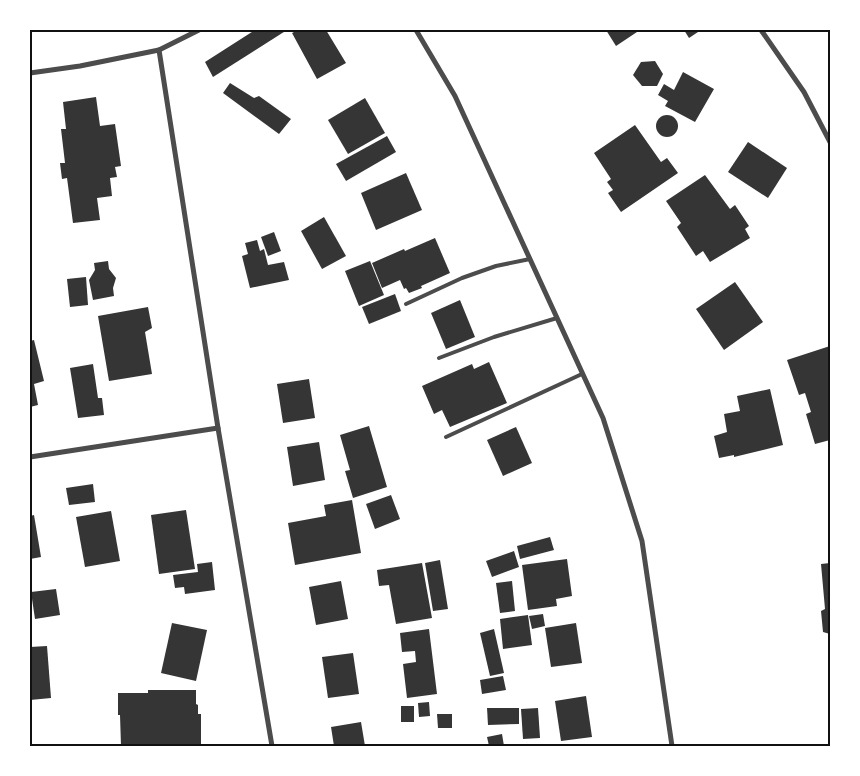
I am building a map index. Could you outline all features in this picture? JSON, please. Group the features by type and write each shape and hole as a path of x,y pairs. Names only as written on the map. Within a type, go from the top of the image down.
{"street":[{"path":"30,73 80,66 159,50 199,30"},
{"path":"416,30 455,96 603,418 642,540 672,746"},
{"path":"761,30 804,92 830,142"},
{"path":"159,50 218,428 272,746"},
{"path":"30,457 218,428"}],"lane":[{"path":"406,304 462,278 496,266 530,259"},
{"path":"439,358 494,337 558,318"},
{"path":"446,437 582,374"}],"building":[{"path":"255,30 287,30 213,77 205,62"},
{"path":"298,30 326,30 346,63 317,79 292,33"},
{"path":"606,30 640,30 616,46"},
{"path":"684,30 701,30 689,38"},
{"path":"655,61 663,74 657,86 642,86 633,75 641,62"},
{"path":"683,72 714,89 695,122 665,106 668,101 658,95 664,84 674,90"},
{"path":"230,83 254,98 259,96 291,119 279,134 223,93"},
{"path":"96,97 100,126 115,124 121,166 115,167 117,177 110,178 112,196 97,198 100,220 73,223 67,178 62,179 60,163 65,163 61,129 66,129 63,102"},
{"path":"365,98 385,133 348,154 328,120"},
{"path":"667,115 677,122 678,126 671,136 667,137 657,130 656,126 663,116"},
{"path":"635,125 661,162 667,158 678,173 621,212 608,193 613,190 607,182 611,179 594,153"},
{"path":"387,136 396,152 346,181 336,164"},
{"path":"748,142 787,168 768,198 728,172"},
{"path":"406,173 422,210 376,230 361,193"},
{"path":"705,175 730,209 735,205 749,226 745,229 750,238 710,262 703,251 696,256 677,227 681,223 666,201"},
{"path":"324,217 346,256 322,269 301,231"},
{"path":"274,232 281,251 268,256 261,237"},
{"path":"435,238 450,273 409,293 406,288 404,289 400,280 382,288 372,263"},
{"path":"257,240 260,251 264,249 268,265 284,262 289,280 250,288 242,256 248,254 245,243"},
{"path":"108,261 109,269 116,278 113,288 114,296 93,300 89,280 95,270 94,263"},
{"path":"370,261 384,295 359,306 345,271"},
{"path":"86,277 88,305 70,307 67,279"},
{"path":"735,282 763,322 724,350 696,309"},
{"path":"395,294 401,311 369,324 362,307"},
{"path":"460,300 475,337 446,349 431,313"},
{"path":"148,307 152,328 145,332 152,374 109,381 98,316"},
{"path":"34,340 44,381 34,384 38,405 30,407 30,341"},
{"path":"830,346 830,440 815,444 806,414 811,412 805,393 799,395 787,360"},
{"path":"489,362 507,403 450,427 442,410 434,414 422,386 472,364 474,369"},
{"path":"93,364 98,398 102,398 104,415 78,418 70,368"},
{"path":"309,379 315,418 283,423 277,384"},
{"path":"770,389 783,445 734,457 734,455 719,458 714,436 727,432 724,414 740,411 737,396"},
{"path":"369,426 387,487 353,498 345,471 350,470 340,435"},
{"path":"516,427 532,463 503,476 487,440"},
{"path":"319,442 325,480 293,486 287,447"},
{"path":"93,484 95,502 69,505 66,488"},
{"path":"391,495 400,519 375,529 366,504"},
{"path":"352,500 361,553 295,565 288,523 326,516 324,505"},
{"path":"186,510 195,569 159,574 151,515"},
{"path":"111,511 120,561 85,567 76,517"},
{"path":"34,515 41,557 30,559 30,516"},
{"path":"550,537 554,550 520,559 517,546"},
{"path":"514,551 519,567 492,577 486,561"},
{"path":"567,559 572,596 556,599 557,606 528,610 522,565"},
{"path":"440,560 448,609 433,611 425,563"},
{"path":"212,562 215,590 185,594 184,587 175,588 173,575 198,572 197,564"},
{"path":"422,563 432,618 396,624 389,585 379,586 377,570"},
{"path":"830,563 830,634 823,632 821,611 825,609 821,564"},
{"path":"341,581 348,619 316,625 309,587"},
{"path":"512,581 515,611 500,613 496,583"},
{"path":"56,589 60,615 35,619 31,592"},
{"path":"543,614 545,626 532,629 529,616"},
{"path":"528,615 532,645 503,649 500,619"},
{"path":"172,623 207,630 196,681 161,673"},
{"path":"576,623 582,663 551,667 545,628"},
{"path":"429,629 437,694 407,698 403,664 416,662 415,651 402,652 400,633"},
{"path":"494,629 504,673 490,676 480,633"},
{"path":"47,646 51,698 30,700 30,647"},
{"path":"353,653 359,694 328,698 322,657"},
{"path":"503,676 506,690 482,694 480,680"},
{"path":"148,690 196,690 198,714 201,714 201,746 121,746 118,693 148,693"},
{"path":"586,696 592,737 561,741 555,701"},
{"path":"429,702 430,716 419,717 418,703"},
{"path":"401,706 414,706 414,722 401,722"},
{"path":"487,708 519,708 519,724 488,725"},
{"path":"538,708 540,738 523,739 521,709"},
{"path":"437,714 452,714 452,728 438,728"},
{"path":"361,722 365,746 334,746 331,727"},
{"path":"502,734 504,746 489,746 487,737"}]}
